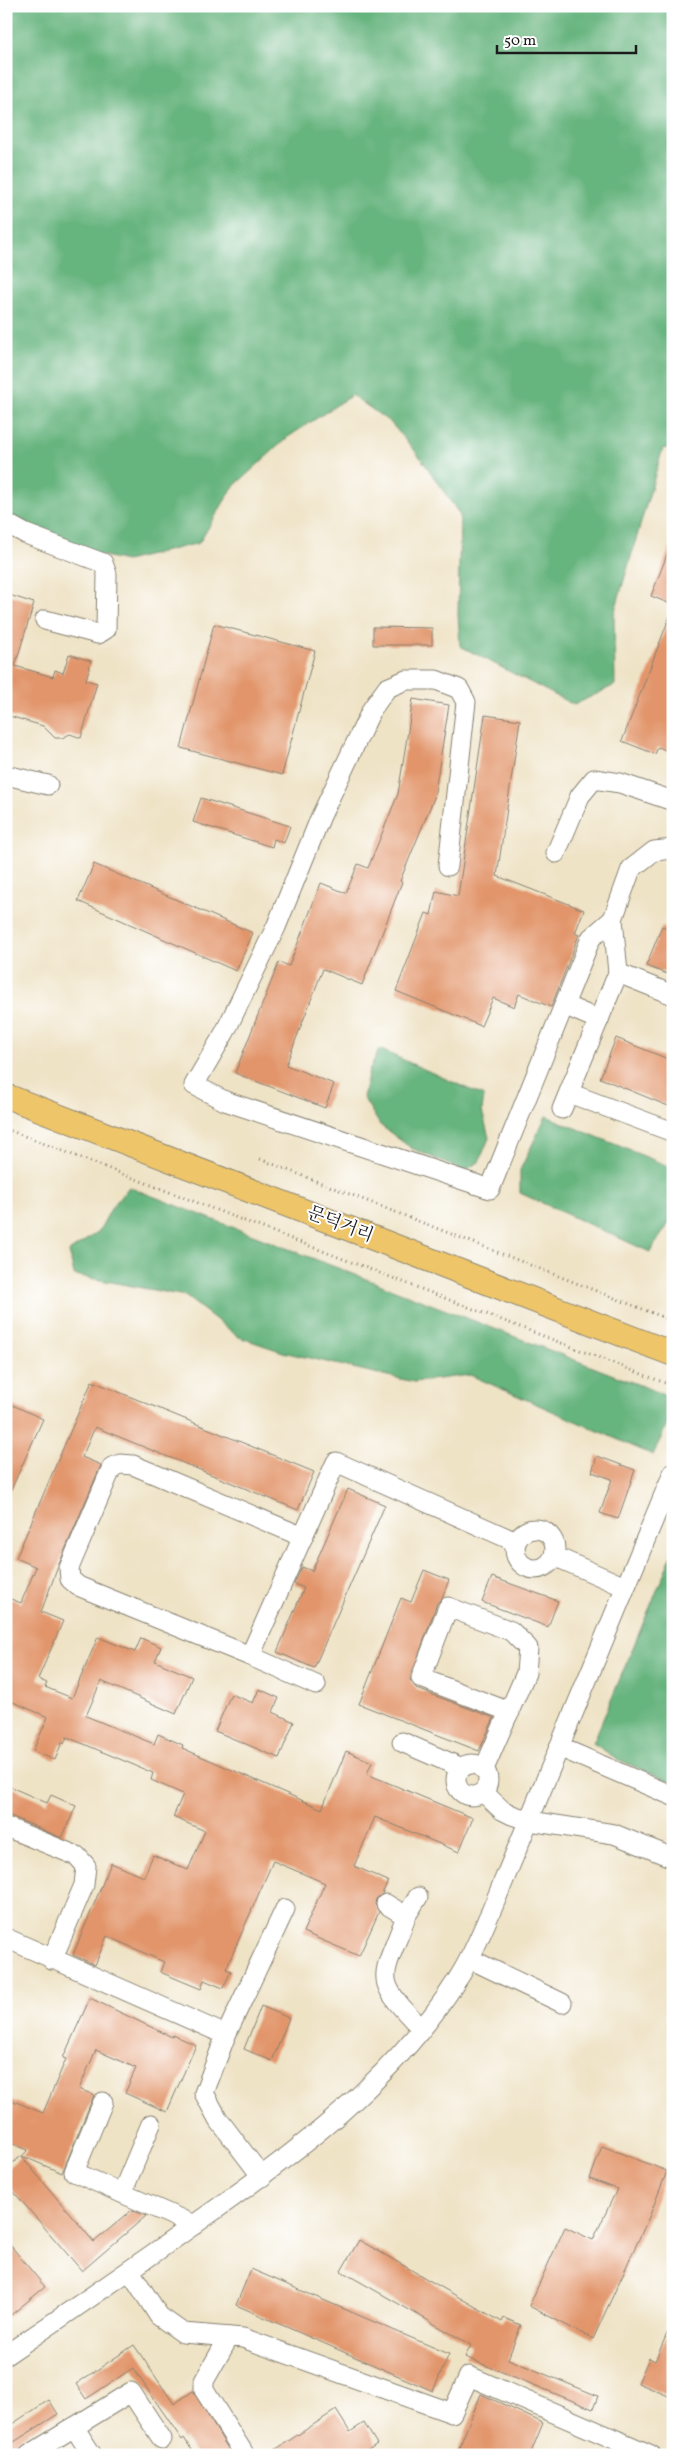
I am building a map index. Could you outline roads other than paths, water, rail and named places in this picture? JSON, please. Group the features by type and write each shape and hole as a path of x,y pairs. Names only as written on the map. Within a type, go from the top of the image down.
{"main road":[{"name":"문덕거리","path":"6,1096 673,1354"}],"street":[{"path":"6,523 26,534 103,563 107,574 106,629 98,634 45,620"},
{"path":"448,866 466,702 460,689 436,680 406,680 387,688 372,708 322,816 276,927 225,1032 194,1085 225,1101 490,1189 591,938 613,919"},
{"path":"6,775 48,785"},
{"path":"556,853 580,796 594,779 620,783 673,801"},
{"path":"673,849 654,851 631,869 613,919 618,973 566,1101 673,1132"},
{"path":"618,973 673,995"},
{"path":"564,1005 599,1020"},
{"path":"250,1656 336,1462 516,1542"},
{"path":"303,1537 133,1465 120,1464 112,1467 69,1568 70,1578 78,1586 316,1685"},
{"path":"6,2355 130,2271 262,2177 342,2114 422,2028 470,1959 530,1821 673,1473"},
{"path":"532,1529 545,1532 554,1542 554,1556 545,1566 531,1568 519,1561 515,1548 516,1542 520,1536 532,1529"},
{"path":"554,1556 626,1587"},
{"path":"462,1768 456,1779 460,1790 472,1796 483,1792 488,1781 484,1769 510,1712 526,1673 528,1648 511,1631 448,1607 421,1678 510,1712"},
{"path":"402,1742 462,1768 474,1764 484,1769"},
{"path":"559,1747 673,1796"},
{"path":"483,1792 502,1810 530,1821 614,1834 673,1858"},
{"path":"6,1827 77,1856 86,1866 84,1885 52,1960"},
{"path":"418,1897 406,1916 389,1955 384,1974 387,1988 401,2007 422,2028"},
{"path":"386,1904 406,1916"},
{"path":"262,2177 218,2119 204,2093 226,2035 285,1910"},
{"path":"6,1938 52,1960 226,2035"},
{"path":"470,1959 562,2003"},
{"path":"103,2102 74,2172 194,2225"},
{"path":"122,2193 151,2124"},
{"path":"130,2271 158,2316 183,2333 243,2338 452,2413 469,2376 651,2455"},
{"path":"229,2337 204,2381 204,2390 245,2455"},
{"path":"29,2455 131,2392 162,2439"},
{"path":"74,2427 92,2455"}]}
